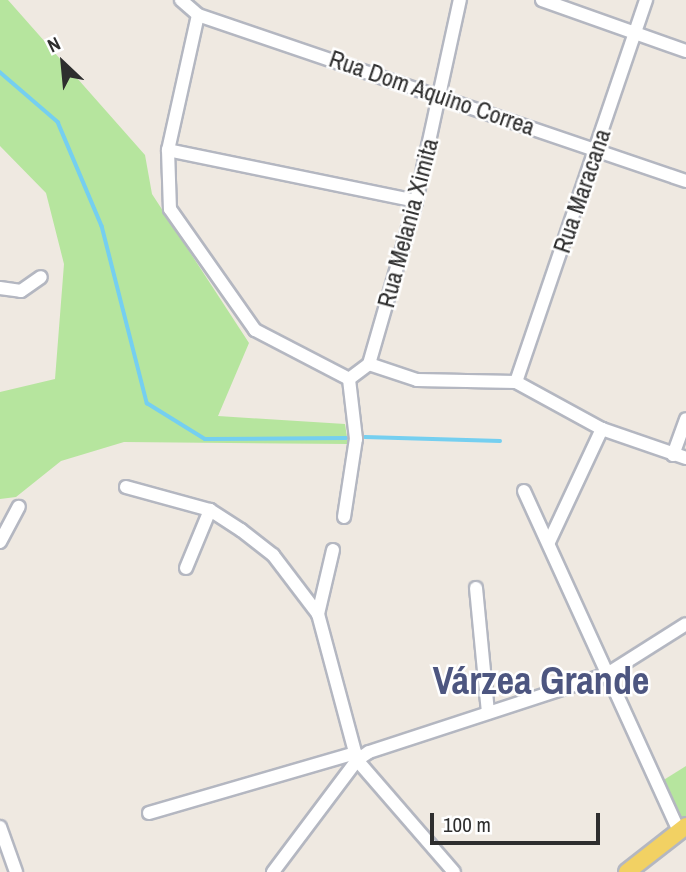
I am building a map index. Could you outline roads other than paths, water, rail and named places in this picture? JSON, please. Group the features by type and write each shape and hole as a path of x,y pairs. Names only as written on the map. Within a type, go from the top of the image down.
{"main road":[{"path":"627,872 682,829"}],"street":[{"name":"Rua Dom Aquino Correa","path":"181,0 198,15 441,94 686,181"},
{"name":"Rua Melania Ximita","path":"369,364 416,201 460,0"},
{"path":"542,0 686,51"},
{"name":"Rua Maracana","path":"516,382 646,0"},
{"path":"198,15 168,150 170,209 239,313 255,330 349,379"},
{"path":"168,150 416,201"},
{"path":"0,288 21,292 41,277"},
{"path":"349,379 369,364 417,380 516,382 602,429 679,456 686,419"},
{"path":"344,517 356,439 349,379"},
{"path":"549,542 602,429"},
{"path":"126,487 210,510 272,555 318,614 356,756 454,872"},
{"path":"524,491 607,674 682,829"},
{"path":"0,542 19,507"},
{"path":"186,568 210,510"},
{"path":"318,614 333,550"},
{"path":"475,588 488,712"},
{"path":"149,813 356,756 382,745 607,674 686,624"},
{"path":"273,872 356,756"},
{"path":"0,827 16,872"}],"waterway":[{"path":"0,72 58,122 102,226 147,403 205,439 346,438"},
{"path":"365,437 500,441"}],"district":[{"name":"Várzea Grande","path":"541,681"}]}
